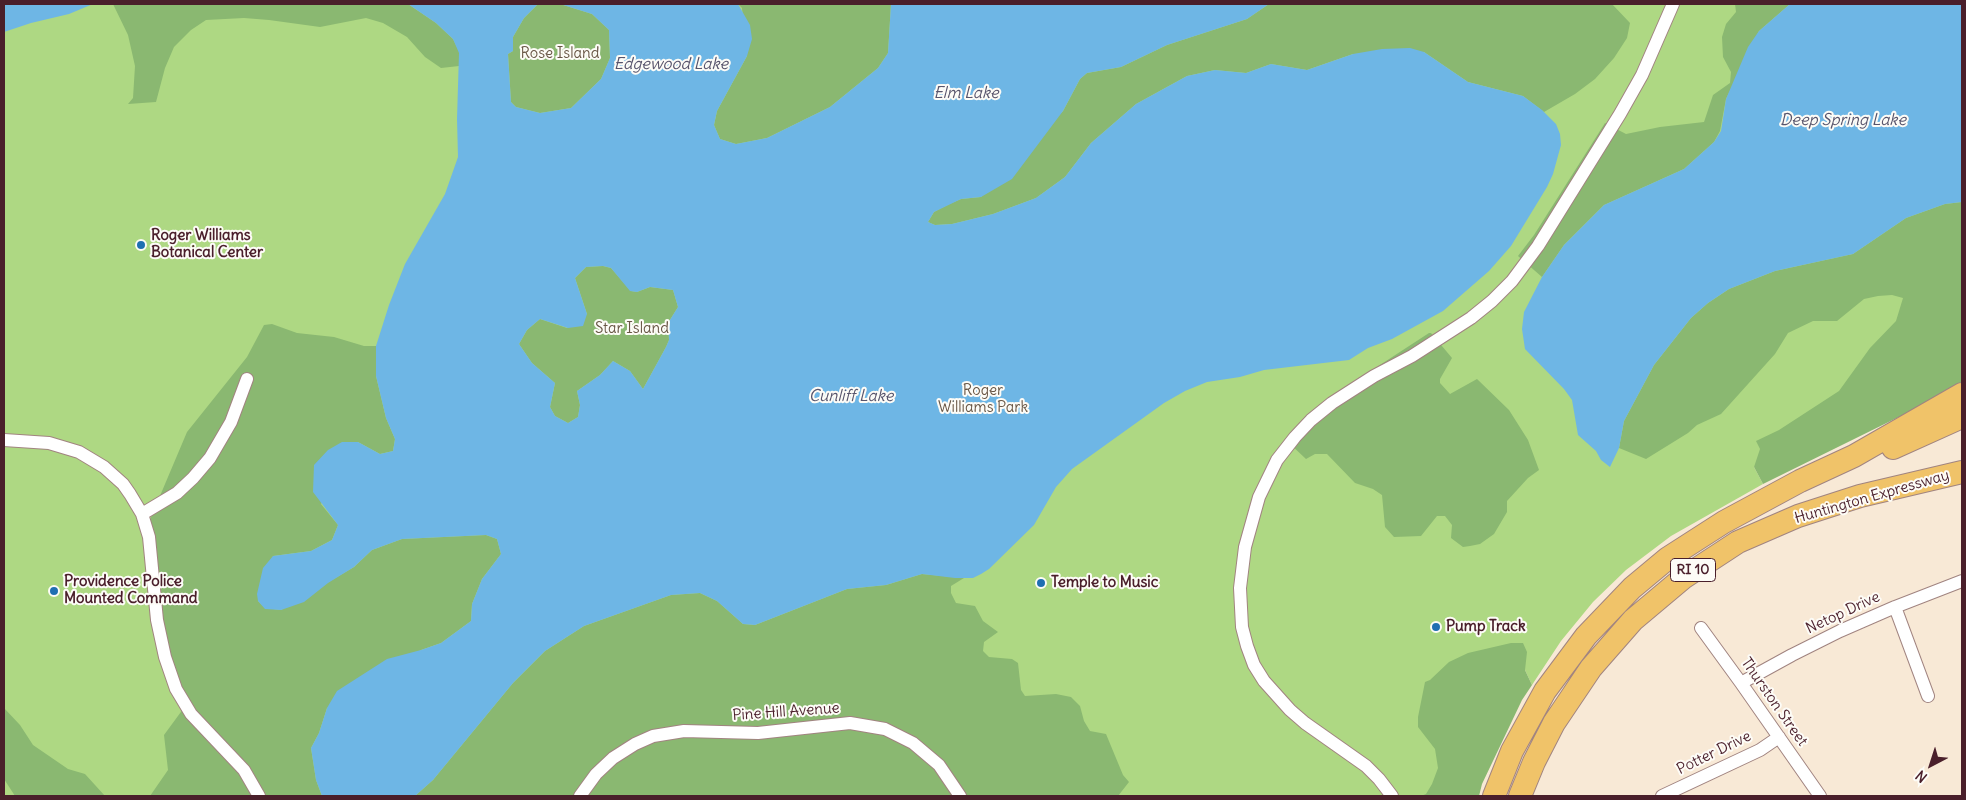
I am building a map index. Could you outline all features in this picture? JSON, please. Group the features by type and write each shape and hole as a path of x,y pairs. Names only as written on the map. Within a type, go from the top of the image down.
{"highway":[{"path":"1745,511 1861,452 1962,394"},
{"name":"RI 10","path":"1494,796 1512,751 1537,705 1558,672 1601,619 1632,588 1668,558 1699,537 1745,511 1962,418"},
{"name":"Huntington Expressway","path":"1520,796 1550,729 1591,668 1633,620 1683,578 1738,542 1785,521 1839,502 1962,472"}],"street":[{"path":"1392,796 1366,766 1305,724 1290,710 1264,681 1254,665 1242,627 1240,588 1245,547 1257,504 1278,460 1295,437 1312,420 1332,403 1374,376 1419,352 1471,318 1512,281 1538,246 1623,108 1642,75 1673,4"},
{"path":"142,514 177,493 210,458 231,422 246,379"},
{"path":"4,440 49,443 72,449 92,458 123,484 142,514 150,543 154,602 160,638 176,689 183,703 201,726 244,770 259,796"},
{"name":"Netop Drive","path":"1742,683 1792,655 1894,607 1962,581"},
{"path":"1894,607 1928,696"},
{"name":"Thurston Street","path":"1701,628 1742,683 1820,796"},
{"name":"Pine Hill Avenue","path":"580,796 596,774 613,758 635,744 653,736 684,731 758,733 850,723 885,729 913,743 939,766 960,796"},
{"name":"Potter Drive","path":"1662,796 1760,750 1779,737"}],"green space":[{"name":"Roger Williams Park","path":"4,4 1962,4 1962,343 1754,467 1763,484 1671,536 1626,570 1593,602 1561,641 1532,685 1525,666 1454,796 4,796"},
{"path":"113,4 408,4 436,23 453,39 460,53 459,66 441,68 425,57 407,37 383,23 366,18 320,27 244,18 206,20 191,30 174,47 165,68 156,102 128,104 133,98 135,66 128,35"},
{"name":"Rose Island","path":"560,4 592,14 609,30 610,58 601,79 571,108 540,113 516,107 511,102 508,54 513,51 513,37 524,18 537,5"},
{"path":"738,4 891,4 888,53 878,68 830,107 767,138 736,144 720,139 714,125 717,111 747,56 742,8"},
{"path":"1269,4 1612,4 1630,23 1627,38 1614,58 1595,79 1575,94 1544,112 1523,96 1468,82 1424,52 1353,54 1307,70 1271,64 1246,73 1215,70 1187,76 1136,104 1091,143 1065,177 1036,198 993,214 952,224 935,225 928,222 934,212 947,205 961,199 981,197 1063,111 1080,79 1087,73 1121,67 1167,45 1247,19"},
{"path":"1735,4 1790,4 1759,31 1726,99 1720,131 1714,142 1684,169 1604,205 1564,245 1542,277 1518,256 1534,235 1605,123 1626,134 1660,127 1704,122 1713,95 1730,83 1731,72 1723,57 1722,37 1726,24 1736,12"},
{"path":"1962,202 1962,382 1915,409 1763,484 1754,467 1760,449 1756,441 1779,430 1839,391 1870,348 1896,321 1903,298 1892,295 1878,296 1864,299 1837,321 1813,321 1788,333 1775,354 1721,414 1697,425 1688,433 1646,459 1619,448 1624,421 1654,365 1691,318 1708,303 1729,289 1775,271 1853,254 1906,218 1945,204"},
{"name":"Star Island","path":"603,266 611,268 631,291 637,292 650,287 673,290 678,307 668,323 669,340 643,389 630,371 613,361 600,375 577,391 580,405 578,417 568,423 555,416 550,407 555,383 532,363 519,344 527,330 540,319 567,328 587,314 575,278 586,267"},
{"path":"272,324 297,333 334,337 364,346 376,346 376,376 386,418 395,439 393,451 380,454 358,442 321,504 338,525 332,540 311,551 273,556 258,601 265,608 281,610 354,567 372,550 402,539 486,535 497,539 501,554 482,579 472,604 471,621 441,643 421,650 327,708 319,733 311,748 316,780 322,796 150,796 168,770 164,735 186,705 175,686 146,529 187,432 247,357 264,325"},
{"path":"1429,333 1452,358 1440,379 1440,383 1450,394 1477,379 1509,410 1528,440 1539,470 1528,478 1507,501 1507,512 1494,534 1480,544 1463,547 1451,538 1452,525 1445,516 1437,516 1421,536 1394,537 1385,527 1382,495 1373,489 1355,483 1327,454 1315,454 1306,459 1288,442 1340,391"},
{"path":"922,574 964,578 951,586 951,593 956,603 975,606 983,621 998,632 984,642 983,651 989,657 1012,659 1018,663 1021,690 1025,696 1056,694 1071,697 1080,706 1084,721 1090,731 1106,734 1123,775 1129,782 1118,796 415,796 433,780 513,683 545,651 584,626 671,595 700,593 717,601 743,624 755,625 847,589 886,585"},
{"path":"1511,643 1523,643 1527,652 1525,670 1532,685 1522,700 1482,784 1479,796 1421,796 1426,794 1438,768 1435,749 1418,727 1418,717 1425,682 1430,680 1449,662 1468,653"},
{"path":"4,708 20,725 33,745 68,769 85,774 105,796 15,796 4,779"}],"water":[{"path":"4,4 93,4 69,14 4,32"},
{"name":"Cunliff Lake","path":"408,4 560,4 738,4 750,25 752,39 747,56 717,111 714,125 720,139 736,144 767,138 830,107 878,68 888,53 891,4 1269,4 1247,19 1167,45 1121,67 1087,73 1080,79 1063,111 1012,179 981,197 961,199 934,212 928,222 935,225 952,224 993,214 1036,198 1065,177 1091,143 1136,104 1187,76 1215,70 1246,73 1271,64 1307,70 1353,54 1382,49 1410,48 1424,52 1468,82 1523,96 1542,110 1556,124 1560,134 1561,145 1553,174 1547,187 1511,246 1489,271 1443,311 1392,339 1368,348 1349,360 1264,370 1240,377 1207,382 1185,391 1164,403 1072,469 1056,487 1034,525 989,569 981,574 973,578 955,578 922,574 886,585 847,589 755,625 743,624 717,601 700,593 671,595 584,626 545,651 513,683 433,780 415,796 322,796 316,780 311,748 319,733 327,708 337,691 387,659 441,643 471,621 472,604 482,579 501,554 497,539 486,535 402,539 372,550 354,567 328,583 304,602 281,610 265,609 258,601 257,594 263,568 273,556 311,551 332,540 338,525 313,492 314,465 328,450 342,442 358,442 380,454 393,451 395,439 386,418 376,376 376,346 405,264 445,194 458,157 459,53 453,39 436,23","holes":["560,4 592,14 609,30 610,58 601,79 571,108 540,113 516,107 511,102 508,54 513,51 513,37 524,18 537,5","603,266 611,268 630,291 637,292 650,287 673,290 678,307 668,323 669,340 643,389 630,371 613,361 600,375 577,391 580,405 578,417 568,423 555,416 550,407 555,383 532,363 519,344 527,330 540,319 568,328 583,326 587,314 575,278 586,267"]},
{"name":"Deep Spring Lake","path":"1790,4 1962,4 1962,202 1945,204 1906,218 1853,254 1775,271 1729,289 1708,303 1691,318 1654,365 1624,421 1619,448 1610,467 1578,435 1572,400 1564,389 1525,349 1522,329 1524,312 1542,277 1564,245 1604,205 1684,169 1714,142 1721,131 1726,99 1748,47 1759,31"}],"place":[{"name":"Roger Williams Botanical Center","path":"141,245"},
{"name":"Temple to Music","path":"1041,583"},
{"name":"Providence Police Mounted Command","path":"54,591"},
{"name":"Pump Track","path":"1436,627"}],"water label":[{"name":"Edgewood Lake","path":"671,64"},
{"name":"Elm Lake","path":"966,93"}]}
